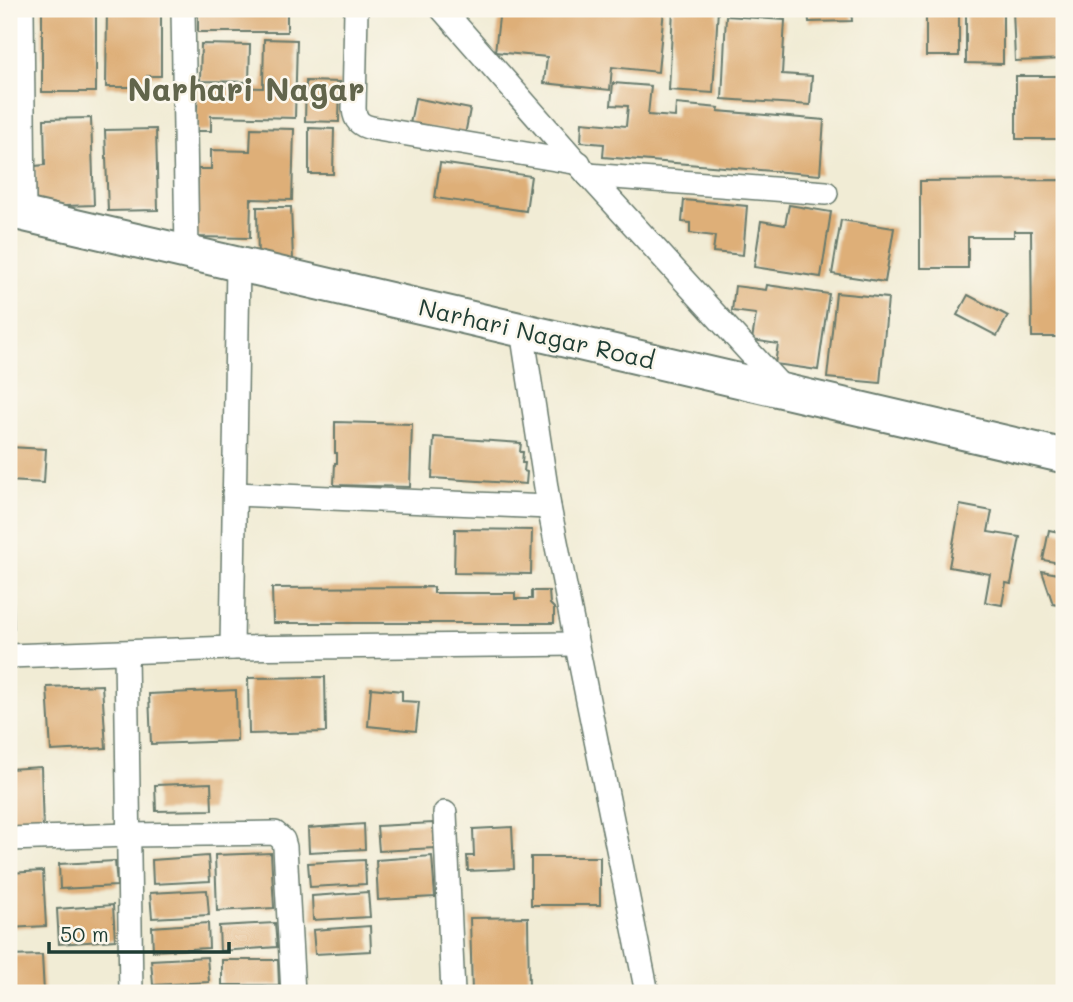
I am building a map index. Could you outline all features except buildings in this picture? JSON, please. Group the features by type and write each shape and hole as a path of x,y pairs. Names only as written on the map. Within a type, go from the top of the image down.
{"street":[{"path":"16,212 22,9"},
{"path":"183,9 187,252"},
{"path":"356,9 354,116 362,125 584,169 826,193"},
{"path":"442,9 785,391"},
{"name":"Narhari Nagar Road","path":"16,212 1064,456"},
{"path":"232,648 238,264"},
{"path":"522,330 549,507 647,993"},
{"path":"234,494 549,507"},
{"path":"9,656 232,648 575,644"},
{"path":"125,653 131,993"},
{"path":"445,813 453,993"},
{"path":"9,839 268,832 280,836 285,847 293,993"}],"district":[{"name":"Narhari Nagar","path":"246,88"}]}
